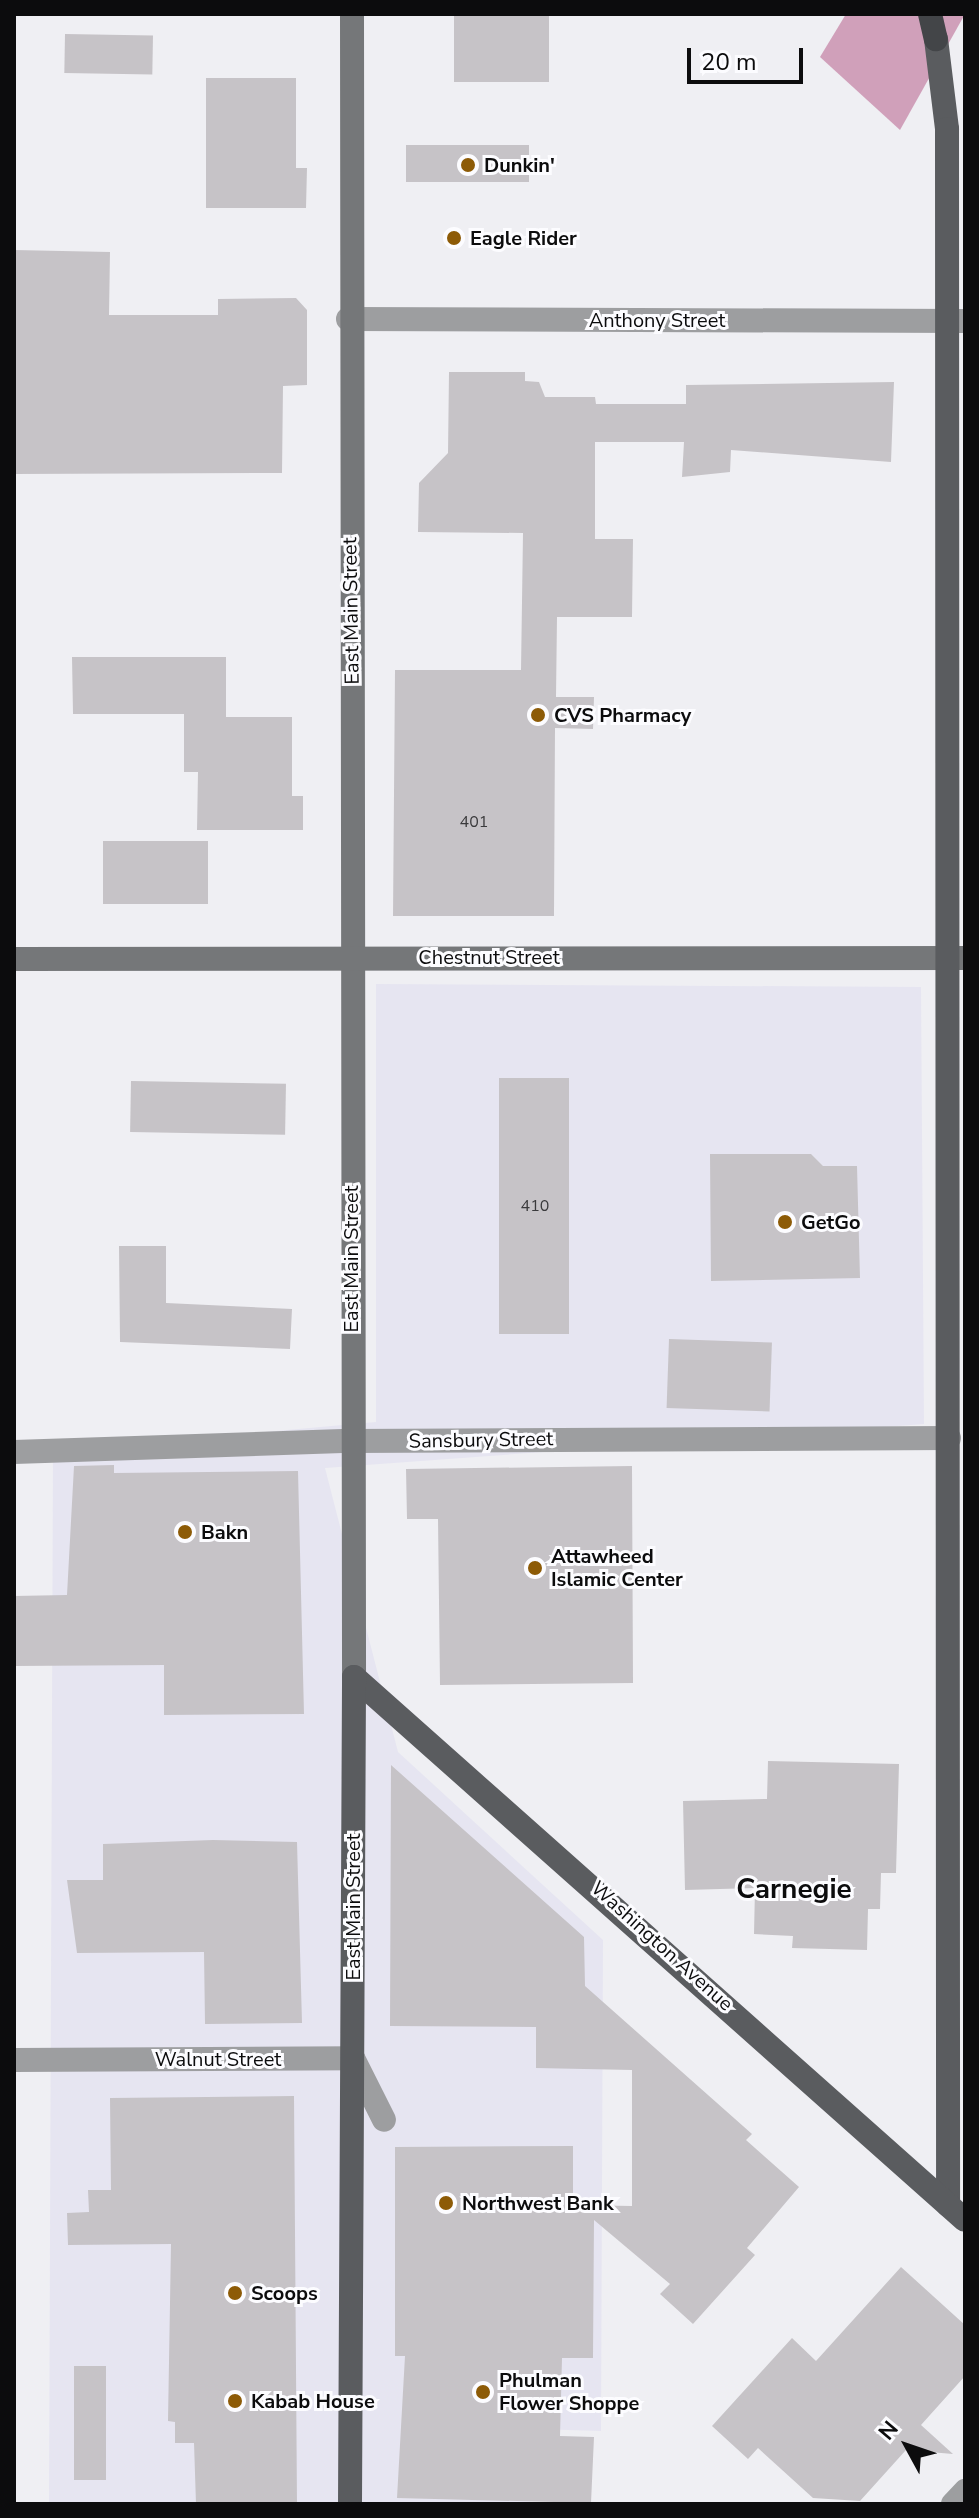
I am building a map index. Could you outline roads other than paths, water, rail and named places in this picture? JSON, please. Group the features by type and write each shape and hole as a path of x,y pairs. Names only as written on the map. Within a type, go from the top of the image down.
{"highway":[{"path":"930,14 936,39"}],"main road":[{"name":"East Main Street","path":"350,2504 354,1677 350,1441 353,956 348,319 352,14"},
{"path":"936,39 947,129 956,321 957,958 949,1438 956,2213"},
{"name":"Chestnut Street","path":"14,959 353,956 957,958"},
{"name":"Washington Avenue","path":"354,1677 956,2213"}],"street":[{"name":"Anthony Street","path":"348,319 956,321"},
{"name":"Sansbury Street","path":"14,1452 350,1441 949,1438"},
{"name":"Walnut Street","path":"14,2060 353,2058"},
{"path":"353,2058 384,2120"},
{"path":"953,2504 965,2491"}],"place":[{"name":"Dunkin'","path":"468,165"},
{"name":"Eagle Rider","path":"454,238"},
{"name":"CVS Pharmacy","path":"538,715"},
{"name":"GetGo","path":"785,1222"},
{"name":"Bakn","path":"185,1532"},
{"name":"Attawheed Islamic Center","path":"535,1568"},
{"name":"Northwest Bank","path":"446,2203"},
{"name":"Scoops","path":"235,2293"},
{"name":"Phulman Flower Shoppe","path":"483,2392"},
{"name":"Kabab House","path":"235,2401"}],"district":[{"name":"Carnegie","path":"794,1889"}]}
